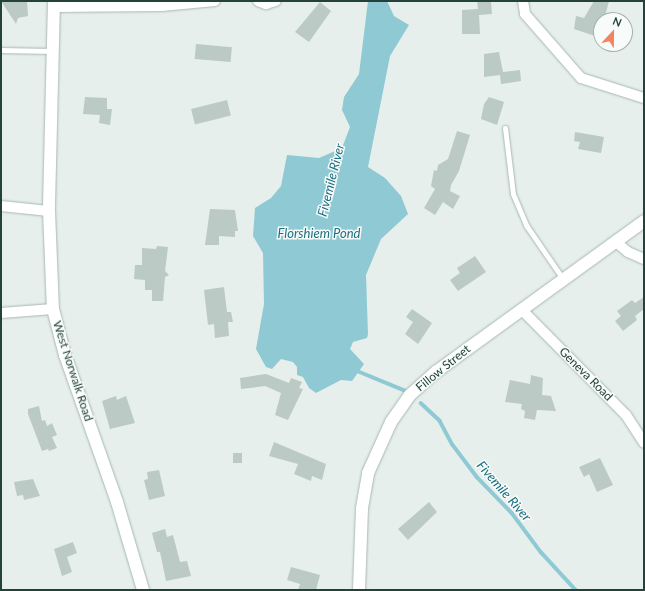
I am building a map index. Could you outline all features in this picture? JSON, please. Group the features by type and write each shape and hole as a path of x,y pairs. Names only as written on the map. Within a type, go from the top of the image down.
{"street":[{"path":"54,4 162,6 215,1"},
{"path":"258,1 266,4 276,1"},
{"path":"523,1 525,14 581,78 644,98"},
{"name":"West Norwalk Road","path":"54,4 49,211 53,309 65,355 117,502 143,590"},
{"path":"1,206 49,211"},
{"name":"Fillow Street","path":"359,590 364,488 372,458 391,422 410,395 437,371 644,221"},
{"path":"616,242 628,252 644,259"},
{"path":"1,313 53,309"},
{"name":"Geneva Road","path":"522,310 626,415 644,443"}],"lane":[{"path":"1,50 53,51"},
{"path":"505,128 513,194 526,226 564,280"}],"water":[{"name":"Florshiem Pond","path":"368,1 387,1 394,16 409,25 390,56 368,167 385,178 401,196 408,214 381,239 366,275 368,334 367,338 353,342 350,349 364,364 352,381 341,380 316,393 309,388 303,377 297,375 297,367 293,362 281,359 272,369 266,367 256,349 264,304 263,253 253,236 255,208 271,198 281,186 287,155 319,158 342,148 350,127 342,110 344,97 359,74"}],"building":[{"path":"1,1 27,1 28,16 18,18 16,24"},
{"path":"477,1 491,1 492,14 479,15 480,34 462,34 462,10 478,9"},
{"path":"594,1 609,1 606,12 593,12 593,35 574,29 576,16 584,18"},
{"path":"320,2 331,11 309,42 295,32"},
{"path":"196,44 232,47 231,62 195,59"},
{"path":"499,52 503,72 520,70 521,81 501,84 500,75 484,77 484,54"},
{"path":"85,97 107,98 107,109 112,109 110,125 99,123 100,115 83,114"},
{"path":"489,97 504,102 497,125 481,119 484,104"},
{"path":"227,100 231,116 195,124 191,109"},
{"path":"457,131 470,135 459,171 451,185 450,191 460,196 453,209 443,202 435,215 424,208 435,189 431,186 434,170 437,171 438,165 448,159"},
{"path":"575,132 604,137 601,153 578,149 580,142 574,141"},
{"path":"210,209 235,210 238,231 235,231 235,237 219,236 219,245 205,245"},
{"path":"157,246 168,247 165,271 169,275 165,277 163,301 152,301 152,290 145,290 145,280 134,279 135,265 142,265 142,248 156,249"},
{"path":"475,256 486,272 458,291 450,280 460,273 457,268"},
{"path":"224,287 227,312 231,312 233,322 228,322 229,336 215,338 214,324 208,325 204,290"},
{"path":"644,297 644,309 635,316 637,320 623,331 615,321 621,316 617,311 632,300 635,303"},
{"path":"412,309 432,323 418,344 405,334 413,322 406,317"},
{"path":"266,374 289,383 291,378 302,382 299,388 303,389 288,420 275,415 281,393 265,386 241,389 240,378"},
{"path":"531,375 543,378 542,395 551,396 556,411 537,410 535,420 524,418 525,411 521,409 522,404 505,402 510,380 530,384"},
{"path":"116,396 117,400 126,396 135,423 110,429 102,401"},
{"path":"39,406 42,421 45,420 47,426 52,423 57,435 52,437 57,448 49,451 48,449 42,451 28,414 28,409"},
{"path":"274,442 326,464 322,480 312,476 311,481 294,474 298,464 269,456"},
{"path":"233,453 242,453 242,463 233,463"},
{"path":"600,458 613,485 597,492 589,474 584,477 579,467"},
{"path":"159,470 165,496 149,500 144,480 148,479 147,472"},
{"path":"33,479 40,496 24,500 23,495 17,496 14,482"},
{"path":"429,502 437,512 408,540 398,529"},
{"path":"165,529 167,537 173,535 180,562 187,561 191,576 166,581 160,552 157,552 152,533"},
{"path":"73,542 77,553 67,557 72,572 62,576 54,549"},
{"path":"291,567 320,575 316,590 298,590 300,584 287,580"}],"waterway":[{"name":"Fivemile River","path":"355,370 406,391"},
{"name":"Fivemile River","path":"421,403 440,421 453,445 477,477 512,513 541,552 576,590"}]}
